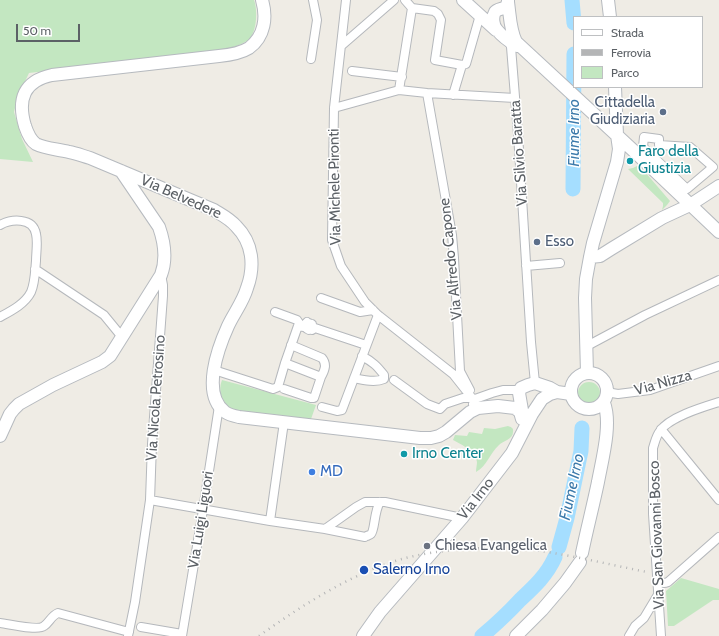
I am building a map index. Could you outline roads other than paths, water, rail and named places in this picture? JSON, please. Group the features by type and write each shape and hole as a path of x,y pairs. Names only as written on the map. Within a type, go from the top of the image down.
{"main road":[{"name":"Via Belvedere","path":"219,406 213,390 214,370 228,327 247,289 251,276 251,254 248,242 243,233 226,217 214,210 90,158 34,143 29,137 25,128 22,103 30,85 44,77 52,75 219,56 249,48 262,33 264,20 262,0"},
{"path":"463,0 496,30 525,50 617,136 694,202 718,230"},
{"path":"608,0 610,16"},
{"name":"Via Silvio Baratta","path":"496,30 493,17 494,13 497,10 506,7 508,1"},
{"name":"Via Silvio Baratta","path":"508,1 512,40"},
{"path":"587,373 585,298 586,279 590,257 617,162 619,149 615,88"},
{"path":"594,115 606,122 610,122 614,118 616,109"},
{"path":"617,162 623,151 631,150 636,153"},
{"name":"Via Nicola Petrosino","path":"121,171 159,227 165,247 164,267 161,276"},
{"path":"590,257 600,256 612,250 662,218 694,202 719,186"},
{"path":"0,436 5,413 14,409 32,396 102,362 110,356 161,276"},
{"path":"587,373 599,375 604,379 608,390 604,403 595,409 590,410 580,407 572,399 571,394 573,382 582,374 587,373"},
{"path":"520,390 528,385 540,385 557,392 571,394"},
{"name":"Via Irno","path":"512,453 521,427 522,410 519,393 520,390"},
{"name":"Via Irno","path":"363,636 386,606 462,518 512,453 542,399 557,392"},
{"path":"516,636 566,583 581,557 604,454 607,419 604,403"},
{"path":"219,406 229,415 239,417 406,437 431,438 439,436 446,432 474,404 515,408 520,412 522,419"}],"street":[{"path":"312,59 317,20 313,0"},
{"name":"Via Michele Pironti","path":"346,0 334,108 332,240 341,266 365,302 375,312 453,374 474,404"},
{"path":"341,46 394,0"},
{"path":"405,0 412,8 438,14 441,20 435,60 462,65"},
{"path":"400,90 412,8"},
{"path":"452,95 462,65 466,64 480,15"},
{"name":"Via Silvio Baratta","path":"512,40 511,47 531,342 540,385"},
{"path":"352,71 402,77"},
{"path":"334,108 400,90 452,95 515,98"},
{"name":"Via Alfredo Capone","path":"427,93 452,235 460,371 474,404"},
{"path":"687,189 712,167 690,147 658,145 659,139 644,138 643,147 687,189 694,202"},
{"path":"0,225 10,221 26,222 33,227 37,240 35,269 31,292 23,302 0,317"},
{"path":"526,266 560,262"},
{"path":"35,269 104,315 122,337"},
{"name":"Via Nicola Petrosino","path":"128,634 135,602 150,500 152,444 163,285 161,276"},
{"path":"587,346 645,315 719,280"},
{"path":"321,298 360,312 375,312 366,345 342,410 337,411 322,407"},
{"path":"214,370 269,387 275,388 279,386 285,363 299,323 297,320 275,312"},
{"path":"298,326 304,328 307,322 307,329 310,323 309,330 313,324 311,330 315,328 366,345"},
{"path":"284,389 314,398 325,365 322,358 291,345"},
{"path":"354,378 375,381 382,381 384,379 384,375 377,366 362,356"},
{"path":"285,363 322,375"},
{"name":"Via Nizza","path":"608,390 612,393 618,394 650,390 719,366"},
{"path":"394,380 427,404 440,409 445,404 463,398 474,404 492,393 503,390 520,390"},
{"path":"719,402 693,410 676,418 661,429 719,500"},
{"name":"Via Luigi Liguori","path":"141,627 178,634 203,510 219,406"},
{"path":"270,521 284,422"},
{"name":"Via San Giovanni Bosco","path":"661,429 656,436 653,448 654,514 661,636"},
{"path":"150,500 203,510 326,529 365,537 370,535 372,532 375,515 380,502"},
{"path":"326,529 345,514 364,502 385,502 462,518"},
{"path":"629,636 635,626 644,618 659,593 668,582 719,538"},
{"path":"658,579 663,583 668,582"},
{"path":"652,606 657,610 660,619"},
{"path":"0,623 36,628 43,627 54,615 58,613 128,634"}],"waterway":[{"name":"Fiume Irno","path":"572,0 573,16"},
{"name":"Fiume Irno","path":"573,189 574,88"},
{"name":"Fiume Irno","path":"559,547 567,518 581,451 582,428"},
{"name":"Fiume Irno","path":"482,636 535,585 544,575 555,557"}],"railway":[{"path":"259,636 310,602 364,573 402,559 431,553 480,548 526,549 572,556 647,572"}],"place":[{"name":"Cittadella Giudiziaria","path":"663,112"},
{"name":"Faro della Giustizia","path":"630,161"},
{"name":"Esso","path":"537,242"},
{"name":"Irno Center","path":"404,454"},
{"name":"MD","path":"312,472"},
{"name":"Chiesa Evangelica","path":"427,546"},
{"name":"Salerno Irno","path":"364,570"}]}
